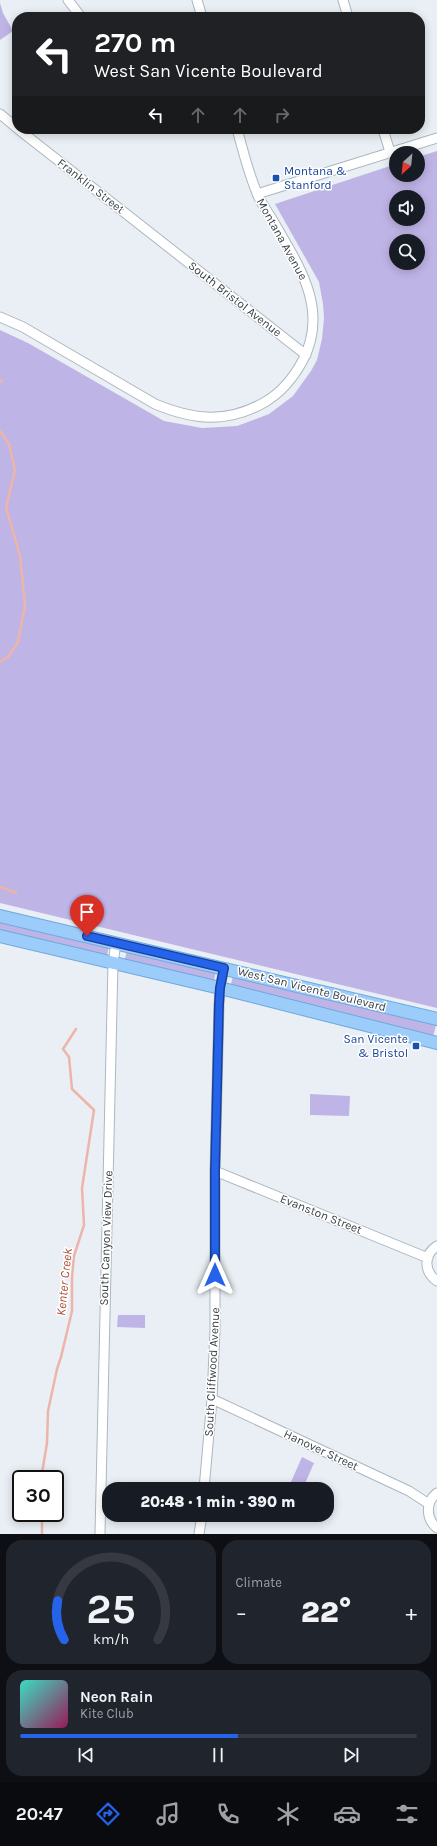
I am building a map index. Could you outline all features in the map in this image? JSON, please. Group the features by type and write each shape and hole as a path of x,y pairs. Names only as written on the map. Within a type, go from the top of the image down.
{"main road":[{"name":"West San Vicente Boulevard","path":"0,916 437,1019"},
{"name":"West San Vicente Boulevard","path":"0,936 220,988 437,1043"}],"street":[{"path":"68,0 77,12"},
{"path":"197,0 201,12"},
{"path":"342,0 346,12"},
{"name":"Franklin Street","path":"0,114 12,123"},
{"name":"Franklin Street","path":"26,134 164,244"},
{"path":"239,134 257,194"},
{"path":"385,134 389,149"},
{"name":"Montana Avenue","path":"410,146 437,138"},
{"name":"Montana Avenue","path":"0,317 23,327 155,404 174,412 195,417 217,417 237,415 255,408 271,398 288,384 297,372 306,355 312,334 313,310 307,282 257,194 389,152"},
{"name":"South Bristol Avenue","path":"164,244 306,355"},
{"name":"South Canyon View Drive","path":"100,1534 113,962 116,943"},
{"name":"South Cliffwood Avenue","path":"205,1482 212,1399 215,1330 215,1171 220,988 224,968"},
{"name":"Evanston Street","path":"215,1171 428,1258"},
{"path":"437,1246 430,1252 428,1258 428,1271 437,1281"},
{"name":"Hanover Street","path":"212,1399 409,1491 429,1504"},
{"path":"437,1493 429,1504 428,1513 430,1519 437,1528"},
{"path":"199,1534 201,1522"}],"shaded area":[{"path":"0,3 12,32 0,40"},
{"path":"437,151 437,1008 0,903 0,330 28,343 164,421 202,428 237,426 269,414 293,396 311,371 317,360 322,339 324,318 319,282 275,204 389,166 389,182 425,182 425,155"},
{"path":"0,920 109,947 106,958 0,932"},
{"path":"127,950 216,972 213,984 124,963"},
{"path":"233,976 436,1025 433,1037 230,988"},
{"path":"310,1094 350,1096 349,1116 310,1115"},
{"path":"118,1315 145,1315 145,1328 117,1327"},
{"path":"302,1457 314,1463 306,1482 291,1482"}],"waterway":[{"name":"Kenter Creek","path":"0,431 9,444 15,470 6,507 20,556 25,605 18,642 8,657 0,662"},
{"name":"Kenter Creek","path":"0,887 16,893"},
{"name":"Kenter Creek","path":"42,1470 47,1443 48,1411 72,1311 72,1277 74,1256 84,1225 82,1188 94,1110 72,1089 69,1057 63,1049 76,1029"},
{"name":"Kenter Creek","path":"42,1522 42,1534"}],"place":[{"name":"Montana & Stanford","path":"276,178"},
{"name":"San Vicente & Bristol","path":"416,1046"}],"route":[{"path":"87,936 224,968 220,988 219,1004 215,1171 215,1275"}]}
